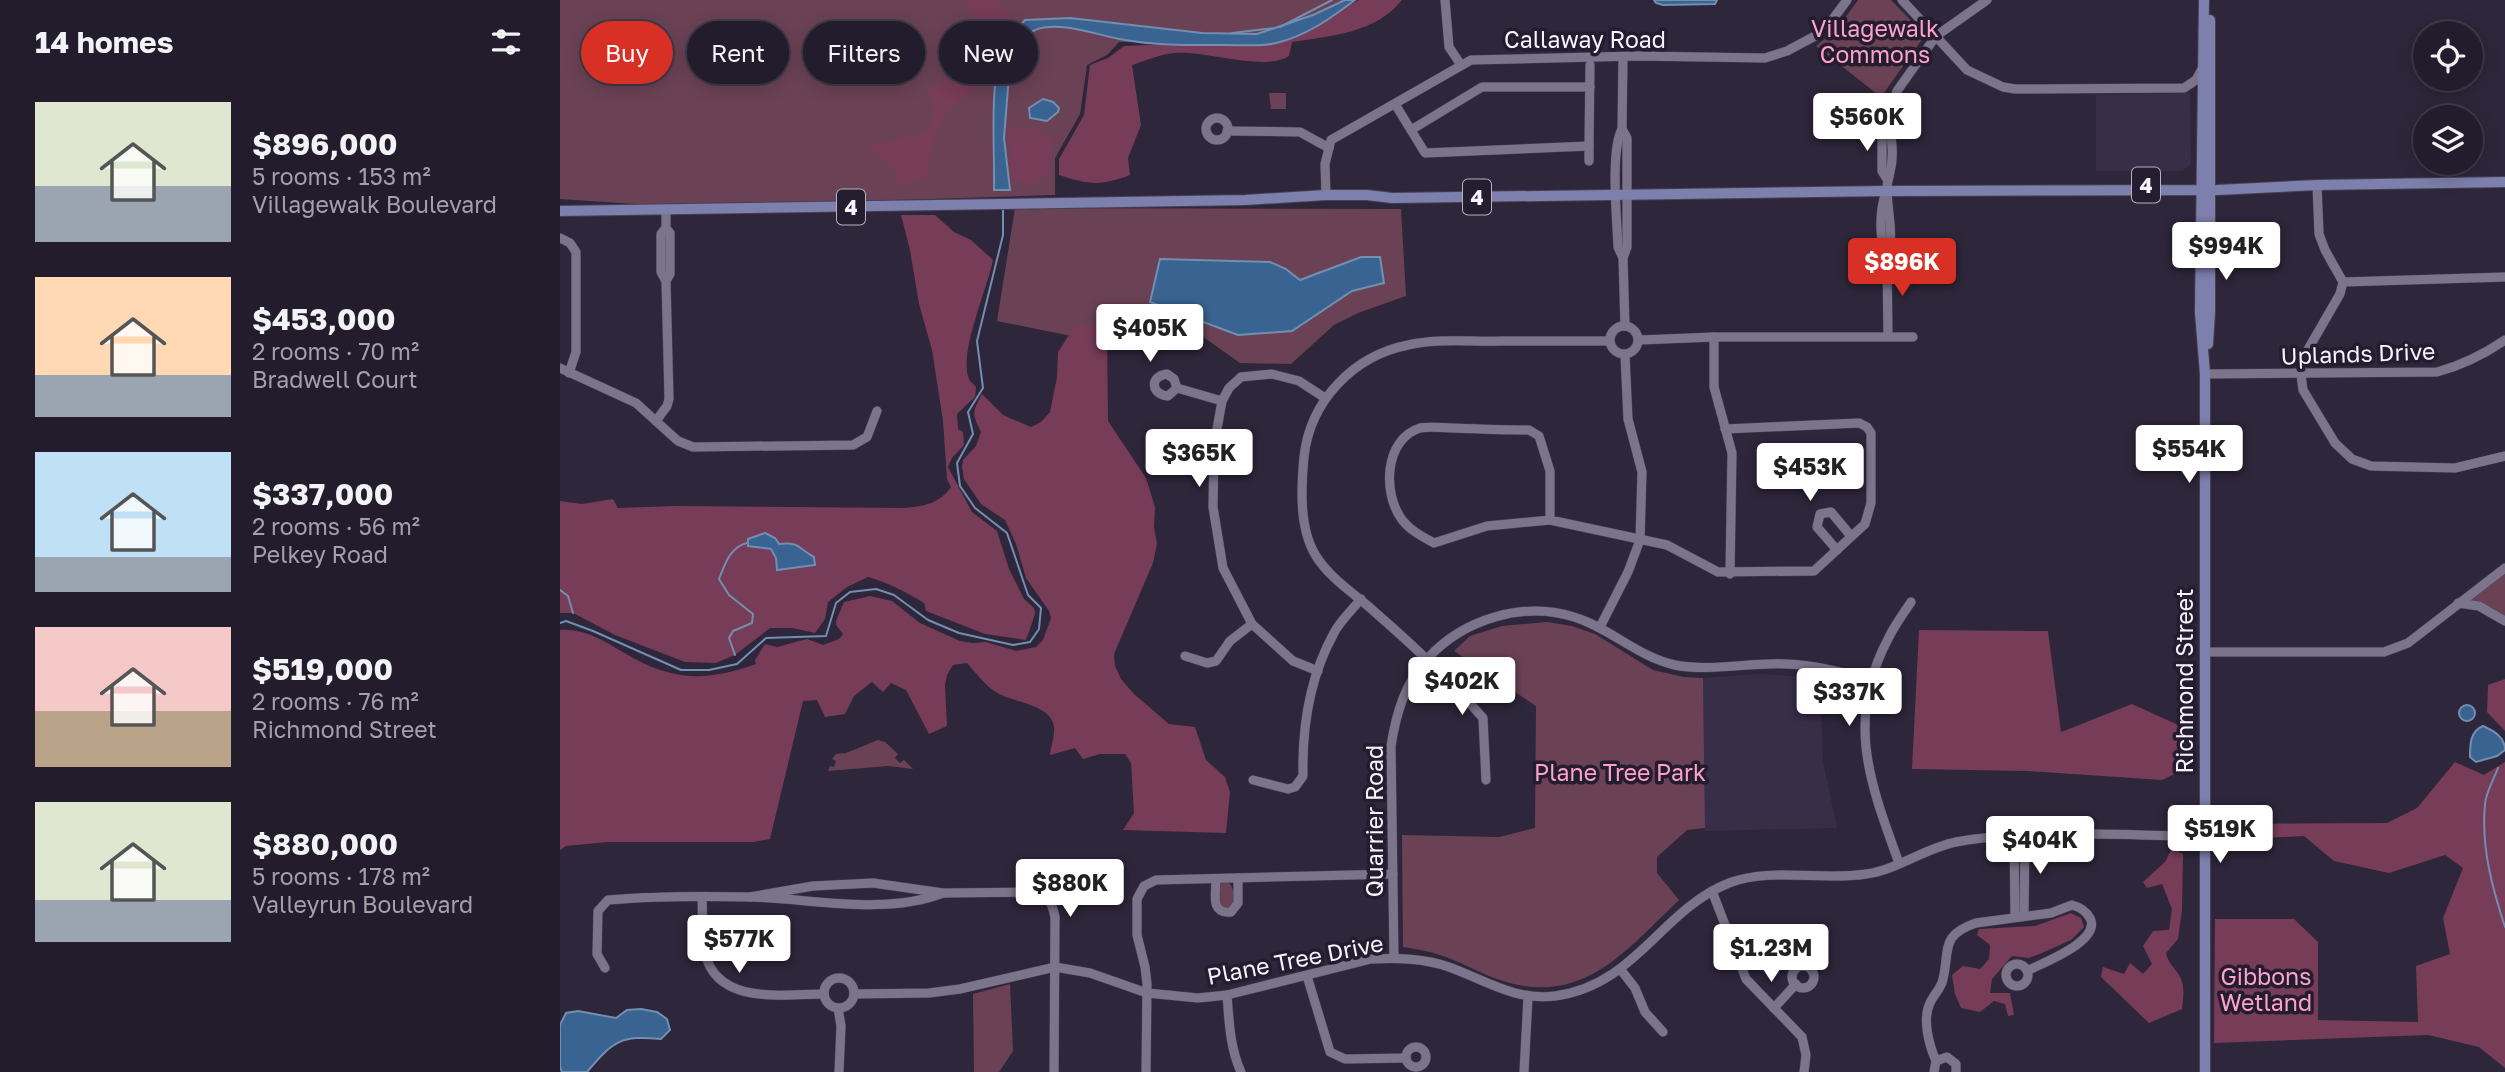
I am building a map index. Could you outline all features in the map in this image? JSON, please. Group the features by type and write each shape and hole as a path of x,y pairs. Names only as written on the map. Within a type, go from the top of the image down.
{"main road":[{"name":"Richmond Street","path":"2206,0 2202,103 2206,187"},
{"name":"Richmond Street","path":"2205,1072 2205,374 2200,312 2206,187 2206,0"},
{"path":"2206,187 2505,182"},
{"name":"4","path":"560,211 1283,199 1293,202 1355,201 1378,197 1622,195 1887,185 2017,191 2206,187"},
{"path":"1283,199 1326,195 1378,197"}],"street":[{"path":"1445,0 1449,47 1461,65"},
{"name":"Callaway Road","path":"1329,148 1331,140 1471,60 1765,58 1787,51 1815,36 1830,23 1847,0"},
{"path":"1902,0 1967,70 2003,87 2184,88 2202,103"},
{"path":"1888,337 1887,259 1881,208 1890,171 1891,136 1888,123 1897,91 1936,36 1987,0"},
{"path":"1623,57 1622,129 1627,138 1622,195 1628,247 1623,258 1625,326"},
{"path":"1589,161 1590,65"},
{"path":"2184,88 2196,80 2203,67"},
{"path":"1411,130 1482,87 1590,87"},
{"path":"1395,104 1425,153 1589,146"},
{"path":"1227,131 1300,132 1329,148 1325,164 1326,195"},
{"path":"2317,185 2319,233 2343,282 2340,294 2303,358 2301,375 2303,390 2335,443 2351,459 2371,466 2455,468 2505,456"},
{"path":"652,418 667,406 669,399 666,281 661,272 661,234 666,228 666,209"},
{"path":"560,238 570,243 576,252 576,352 565,370 636,403 678,442 694,447 853,445 867,437 877,411"},
{"path":"2343,282 2505,277"},
{"path":"1625,326 1634,330 1639,340 1635,350 1625,355 1614,351 1609,341 1612,332 1625,326"},
{"path":"1639,340 1714,337 1913,337"},
{"path":"1714,337 1714,387 1732,453 1730,574"},
{"name":"Uplands Drive","path":"2205,374 2437,372 2461,366 2505,340"},
{"path":"1486,780 1483,718 1427,658 1327,571 1315,555 1305,528 1302,491 1305,446 1311,426 1325,398 1342,378 1360,364 1392,349 1411,344 1609,341"},
{"path":"1600,627 1628,572 1640,540 1642,472 1628,419 1625,355"},
{"path":"1318,671 1293,661 1252,624 1223,568 1213,507 1214,446 1222,401 1229,388 1241,377 1272,374 1299,381 1325,398"},
{"path":"1177,388 1222,401"},
{"path":"1550,520 1550,471 1539,436 1529,430 1422,428 1404,436 1395,453 1389,480 1393,502 1403,521 1419,535 1434,543 1487,526 1550,520 1667,545 1717,572 1730,574 1814,571 1865,524 1871,503 1871,433 1867,427 1859,423 1725,429"},
{"path":"1837,550 1817,527 1820,514 1831,512 1851,536"},
{"path":"2205,652 2384,652 2408,643 2505,568"},
{"path":"1253,780 1288,789 1300,783 1303,776 1306,708 1318,671 1334,632 1361,599"},
{"path":"1899,863 1871,781 1863,740 1871,681 1888,639 1911,602"},
{"path":"2458,603 2479,606 2505,621"},
{"name":"Quarrier Road","path":"1394,958 1391,746 1395,720 1402,699 1427,658 1468,628 1485,620 1517,612 1565,614 1600,627 1657,660 1675,665 1692,667 1787,664 1826,668 1871,681"},
{"path":"1185,656 1207,663 1216,661 1230,641 1252,624"},
{"path":"2020,917 2025,835"},
{"path":"2014,836 2020,917"},
{"name":"Plane Tree Drive","path":"854,994 929,993 960,989 1055,967 1090,973 1147,993 1198,998 1227,995 1371,959 1394,958 1421,959 1449,967 1500,990 1528,997 1556,996 1606,980 1621,970 1690,907 1712,891 1732,882 1754,877 1869,874 1952,843 2014,836 2205,836"},
{"path":"1146,1072 1147,993 1145,967 1137,935 1137,899 1147,883 1156,880 1393,874"},
{"path":"1216,880 1215,905 1225,913 1231,912 1238,903 1238,878"},
{"path":"750,897 813,886 873,883 943,893 1037,892 1046,896 1052,902 1055,917 1054,1072"},
{"path":"1712,891 1746,979 1802,1037 1806,1055 1804,1072"},
{"path":"605,968 597,954 598,911 608,900 750,897 856,903 930,898 943,893"},
{"path":"702,898 704,953 709,965 722,981 748,994 824,994"},
{"path":"1934,1072 1936,1061 1931,1051 1926,1013 1943,980 1944,956 1952,938 1968,926 2051,913 2072,905 2082,909 2091,919 2088,936 2027,971"},
{"path":"1621,970 1635,988 1645,1012 1663,1032"},
{"path":"1307,976 1330,1052 1345,1059 1406,1058"},
{"path":"839,978 851,985 854,994 847,1006 838,1008 830,1005 824,994 830,981 839,978"},
{"path":"1774,1007 1796,984"},
{"path":"1227,995 1231,1038 1241,1072"},
{"path":"1524,1072 1528,997"},
{"path":"838,1008 841,1026 839,1072"},
{"path":"1936,1061 1943,1057 1950,1058 1956,1064 1956,1072"}],"shaded area":[{"path":"2190,93 2191,164 2182,171 2096,171 2096,95"},
{"path":"1760,674 1820,678 1823,761 1837,828 1705,831 1703,678"}],"green space":[{"path":"560,0 1354,0 1272,37 1119,42 1107,55 1087,65 1080,114 1055,158 1055,195 679,207 560,199"},
{"path":"966,0 997,0 1014,20 975,21"},
{"path":"1359,0 1402,0 1379,20 1366,26 1337,35 1292,42 1289,56 1278,60 1250,61 1175,53 1132,65 1141,125 1128,158 1130,175 1095,183 1059,175 1059,159 1084,115 1090,65 1108,58 1124,46 1273,40 1306,27"},
{"name":"Villagewalk Commons","path":"1858,0 1891,0 1925,35 1881,97 1816,46 1838,28"},
{"path":"940,84 981,84 948,110 933,140 927,177 895,186 897,173 886,161 866,147 917,135 931,127 934,105 926,91"},
{"path":"1269,93 1286,93 1286,109 1271,109"},
{"path":"1008,126 1040,130 1053,140 1049,172 1030,185 1012,179"},
{"path":"1015,208 1401,209 1406,296 1358,313 1334,325 1291,364 1240,363 1202,336 1137,331 1116,345 997,321"},
{"path":"901,215 935,215 954,232 971,240 993,260 967,354 970,380 976,387 975,397 957,414 958,429 963,432 964,445 948,467 972,512 997,531 1009,569 1024,599 1034,608 1035,614 1026,640 985,634 926,611 924,603 868,577 847,587 828,602 825,619 815,633 792,628 770,628 735,655 716,663 685,662 615,635 573,613 560,613 560,501 582,504 613,499 618,508 905,508 931,503 946,493 951,487 947,479 943,421 932,350 919,304"},
{"path":"1076,324 1098,326 1107,338 1108,421 1146,478 1155,507 1157,544 1153,563 1114,654 1115,666 1121,679 1134,694 1169,724 1195,727 1206,760 1225,777 1230,792 1226,833 1123,830 1134,813 1131,763 1125,754 1100,754 1083,759 1075,748 1050,755 1054,727 1047,714 994,691 967,663 953,665 947,675 947,726 929,734 906,690 891,683 883,692 872,682 854,696 845,714 825,717 817,700 803,701 770,839 753,842 608,842 566,846 560,850 560,630 590,635 666,672 695,676 709,676 756,664 755,660 765,644 777,647 807,639 823,645 839,639 843,634 836,621 844,602 870,596 892,601 920,623 960,641 986,642 1016,651 1036,647 1043,640 1051,618 1049,611 1026,578 1016,544 1005,520 981,504 964,479 962,467 963,460 976,446 981,432 974,413 982,394 1003,415 1031,427 1041,422 1050,412 1057,377 1058,352"},
{"path":"2505,572 2505,618 2471,599"},
{"name":"Plane Tree Park","path":"1547,622 1572,626 1595,634 1653,670 1703,678 1705,828 1687,830 1657,857 1657,873 1679,900 1639,939 1598,971 1576,981 1552,987 1525,986 1494,978 1440,955 1403,947 1402,835 1499,837 1535,828 1536,706 1454,651 1470,636 1502,626"},
{"path":"1919,630 2048,631 2061,732 2132,704 2187,729 2190,767 2162,780 2027,771 1912,769"},
{"path":"2505,679 2505,731 2487,712 2488,685"},
{"path":"878,740 885,742 898,754 895,758 900,763 904,760 913,769 888,766 828,771 830,766 834,767 836,761 832,759 836,754 846,753"},
{"name":"Gibbons Wetland","path":"2455,762 2484,775 2505,762 2505,1068 2479,1047 2428,1035 2214,1043 2215,919 2294,919 2318,942 2318,1020 2418,1022 2416,966 2450,954 2443,918 2463,868 2445,855 2389,873 2334,861 2304,836 2213,836 2214,824 2387,823 2417,808"},
{"path":"2172,848 2183,854 2182,910 2178,939 2166,953 2182,983 2182,1009 2149,1023 2101,977 2103,967 2124,974 2130,963 2143,974 2152,964 2143,946 2153,931 2169,930 2172,909 2162,884 2147,888 2143,882 2165,862"},
{"path":"1223,882 1229,883 1232,888 1234,899 1231,909 1222,909 1219,892"},
{"path":"2071,913 2081,918 2084,927 2071,940 2029,958 2012,956 1992,979 1990,993 2010,993 2014,1015 2008,1016 2005,1004 1994,1001 1980,1012 1961,1008 1955,994 1952,975 1963,966 1980,969 1989,959 1990,945 1977,935 1979,929 2035,926"},
{"path":"1010,984 1013,1051 999,1072 974,1072 973,994"}],"water":[{"path":"1345,0 1355,0 1310,30 1291,39 1267,45 1150,43 1068,28 1038,29 1038,21 1024,21 1070,18 1202,33 1257,34 1313,15"},
{"path":"1654,0 1717,0 1715,4 1663,5"},
{"path":"995,84 1008,84 1004,138 1010,190 994,190"},
{"path":"1043,99 1053,102 1059,108 1058,112 1047,121 1030,118 1029,108"},
{"path":"1361,257 1380,257 1384,283 1352,291 1292,331 1238,335 1150,302 1160,259 1270,262 1286,269 1300,280"},
{"path":"765,533 775,538 779,544 798,546 814,557 815,565 777,570 776,558 771,549 748,546 748,539"},
{"path":"2464,705 2470,705 2475,713 2473,719 2464,721 2459,716 2459,710"},
{"path":"2483,726 2501,738 2505,750 2497,756 2476,762 2470,757 2471,743 2475,731"},
{"path":"627,1010 657,1012 667,1019 670,1030 661,1039 636,1038 619,1042 604,1053 587,1072 562,1072 560,1025 566,1013 578,1011 616,1018"}],"waterway":[{"path":"1280,27 1332,0"},
{"path":"1232,33 1275,28"},
{"path":"560,623 566,621 593,631 681,670 709,670 737,664 766,638 826,636 836,603 850,592 876,589 894,595 928,620 959,633 1013,645 1030,642 1039,629 1041,608 1028,595 1007,533 975,508 960,486 957,463 973,434 968,412 983,388 977,341 1003,235 1003,208"},
{"path":"735,655 729,638 733,631 752,623 753,614 729,595 719,579 732,552 747,543"},
{"path":"560,590 568,596 573,613"},
{"path":"2498,768 2488,790 2484,820 2492,882 2505,927"}]}
